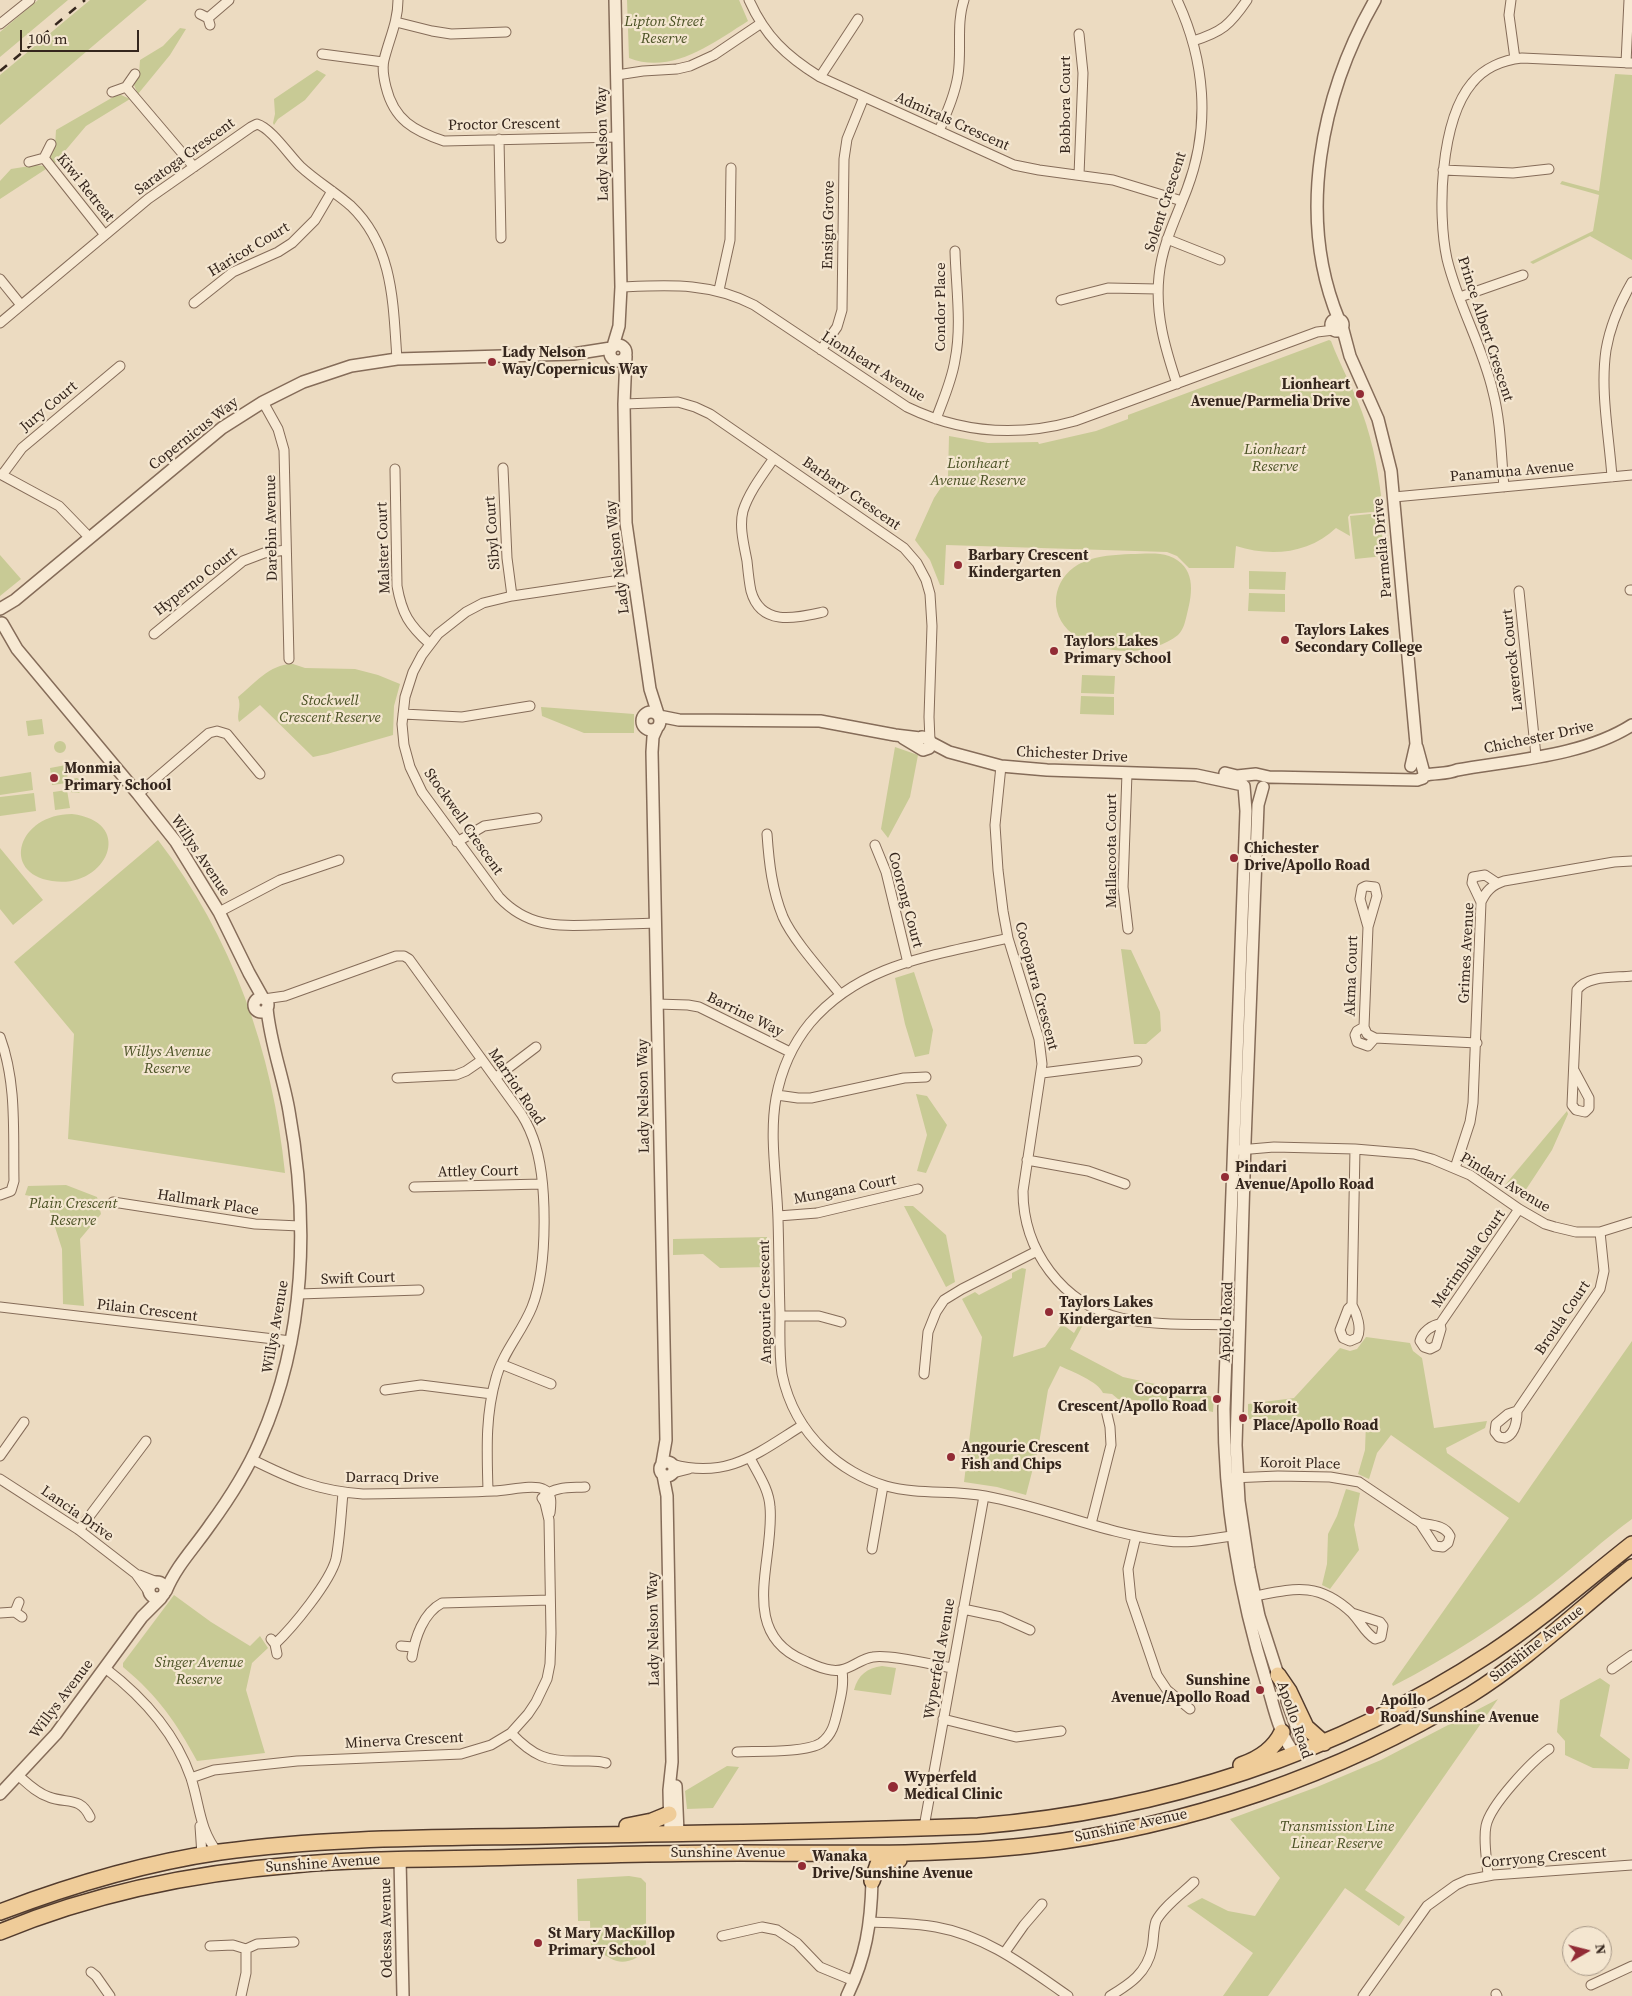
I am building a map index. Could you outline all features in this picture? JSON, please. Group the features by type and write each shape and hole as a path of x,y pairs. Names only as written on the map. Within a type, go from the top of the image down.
{"main road":[{"name":"Sunshine Avenue","path":"0,1912 61,1890 110,1876 202,1855 299,1844 400,1839 924,1828 1012,1822 1100,1811 1239,1775 1324,1743 1406,1703 1483,1658 1539,1620 1632,1544"},
{"name":"Sunshine Avenue","path":"0,1932 65,1909 127,1892 238,1870 292,1865 400,1860 675,1853 860,1853 975,1850 1048,1843 1137,1827 1228,1803 1312,1773 1375,1746 1470,1695 1523,1657 1632,1567"},
{"path":"1278,1675 1306,1727 1324,1743"},
{"path":"1171,1794 1212,1774 1247,1763 1259,1757 1273,1746 1282,1732"},
{"name":"Apollo Road","path":"1300,1752 1312,1773"},
{"path":"1012,1822 1063,1823 1124,1813 1134,1817 1137,1827"},
{"path":"571,1835 610,1827 644,1824 669,1814"},
{"path":"674,1833 675,1853"},
{"path":"400,1839 400,1860"},
{"path":"872,1881 877,1866 884,1861 934,1858 975,1850"},
{"path":"860,1853 868,1862 872,1881"},
{"path":"202,1855 207,1863 214,1867 256,1863 292,1865"}],"street":[{"path":"0,24 30,0"},
{"path":"206,19 230,0"},
{"name":"Proctor Crescent","path":"398,0 396,22 383,62 384,81 390,102 404,122 425,134 444,141 618,137"},
{"name":"Lady Nelson Way","path":"615,0 621,286 619,326 613,354 624,390"},
{"name":"Admirals Crescent","path":"749,0 760,24 785,53 801,66 820,77 1014,165 1113,180 1182,201"},
{"path":"939,131 956,87 960,15 964,0"},
{"name":"Solent Crescent","path":"1177,0 1194,41 1201,77 1202,114 1198,153 1167,239 1160,265 1158,289 1162,337 1177,384"},
{"path":"1194,41 1219,32 1238,14 1247,0"},
{"name":"Parmelia Drive","path":"1375,0 1353,41 1331,101 1323,141 1319,185 1319,220 1323,263 1336,325 1378,419 1389,463 1394,497 1417,770"},
{"path":"1511,0 1510,15 1515,59"},
{"path":"1628,0 1629,63"},
{"path":"820,77 858,19"},
{"path":"396,22 451,34 506,32"},
{"path":"617,72 677,69 701,61 760,24"},
{"name":"Bobbora Court","path":"1079,34 1083,73 1080,175"},
{"path":"322,55 383,62"},
{"name":"Prince Albert Crescent","path":"1504,487 1498,416 1493,390 1450,270 1444,241 1442,206 1443,170 1454,121 1467,89 1473,81 1488,69 1515,59 1629,63"},
{"path":"112,92 126,87 135,74"},
{"path":"126,87 194,167"},
{"name":"Ensign Grove","path":"821,350 837,327 842,310 844,159 847,139 864,97"},
{"name":"Saratoga Crescent","path":"0,323 148,199 257,124 266,128 306,172 350,206 365,222 378,243 384,256 391,286 397,359"},
{"path":"499,139 501,238"},
{"name":"Kiwi Retreat","path":"29,162 44,158 51,144"},
{"name":"Kiwi Retreat","path":"44,158 105,235"},
{"path":"719,290 730,240 731,168"},
{"path":"1443,170 1513,173 1549,169"},
{"name":"Haricot Court","path":"194,303 233,272 278,252 292,243 315,220 332,191"},
{"path":"1167,239 1220,260"},
{"name":"Condor Place","path":"936,419 952,374 957,348 955,251"},
{"path":"1460,297 1523,275"},
{"path":"0,279 21,305"},
{"path":"1612,477 1604,389 1605,357 1615,318 1632,282"},
{"name":"Lady Nelson Way","path":"621,286 625,312 623,336 625,352 625,507 650,688 658,721 653,737 652,752 666,1440 669,1469 667,1496 672,1762 669,1814 674,1833"},
{"name":"Lionheart Avenue","path":"621,286 696,286 736,295 754,305 896,401 936,419 964,427 995,431 1046,428 1075,421 1336,325"},
{"path":"1061,300 1108,288 1158,289"},
{"path":"613,354 620,361 625,352"},
{"name":"Copernicus Way","path":"1,619 15,600 210,437 263,402 303,382 337,370 397,359 613,354"},
{"name":"Jury Court","path":"1,475 22,448 120,366"},
{"name":"Darebin Avenue","path":"263,402 278,429 284,450 289,659"},
{"name":"Barbary Crescent","path":"624,404 678,402 710,414 899,544 917,563 926,580 932,609 929,717 924,742"},
{"path":"774,458 747,502 742,514 742,530 751,590 756,603 771,615 792,618 823,612"},
{"name":"Sibyl Court","path":"503,468 512,596"},
{"name":"Malster Court","path":"395,469 397,586 399,600 412,628 430,644"},
{"path":"1,475 59,506 90,538"},
{"name":"Panamuna Avenue","path":"1394,497 1632,475"},
{"name":"Hyperno Court","path":"153,635 243,561 264,553 286,550"},
{"name":"Stockwell Crescent","path":"634,578 492,600 466,612 446,626 430,644 411,678 403,714 404,745 415,779 457,842 506,905 534,921 565,926 655,923"},
{"name":"Laverock Court","path":"1520,591 1536,756"},
{"name":"Willys Avenue","path":"0,1794 56,1734 142,1617 161,1588 181,1565 225,1504 252,1460 277,1396 291,1341 299,1294 300,1226 299,1182 285,1089 263,1004 219,912 176,842 17,649 1,619"},
{"name":"Willys Avenue","path":"0,636 17,649"},
{"name":"Lady Nelson Way","path":"650,688 643,722 652,752"},
{"path":"403,714 462,717 530,706"},
{"path":"650,711 658,721 649,730 643,722 650,711"},
{"name":"Chichester Drive","path":"658,721 813,720 849,725 924,742 949,752 1001,766 1042,770 1196,775 1245,782 1256,774 1263,783"},
{"name":"Chichester Drive","path":"1417,770 1457,770 1536,756 1586,746 1630,728"},
{"path":"138,794 209,733 216,731 227,734 260,774"},
{"name":"Cocoparra Crescent","path":"1001,766 996,805 995,844 1002,911 1008,938 1039,1039 1042,1072 1023,1191 1024,1212 1037,1251 1045,1265 1064,1288 1085,1303 1110,1315 1146,1322 1233,1325"},
{"path":"1263,783 1288,778 1376,778 1417,770"},
{"name":"Mallacoota Court","path":"1127,773 1123,887 1128,929"},
{"name":"Apollo Road","path":"1245,782 1239,1146 1233,1325 1224,1409 1238,1535 1249,1597 1251,1633 1282,1732 1288,1746 1300,1752"},
{"name":"Apollo Road","path":"1239,1146 1258,805 1263,783"},
{"path":"457,842 484,826 537,818"},
{"path":"767,834 771,878 783,918 840,994"},
{"name":"Coorong Court","path":"875,845 886,872 908,963"},
{"path":"219,912 280,880 339,860"},
{"path":"1481,902 1472,883 1473,877 1485,875 1496,883 1605,863 1632,860"},
{"name":"Grimes Avenue","path":"1452,1167 1465,1137 1473,1103 1477,1042 1481,902 1496,883"},
{"name":"Akma Court","path":"1368,927 1364,1027 1366,1034 1375,1038 1477,1042"},
{"name":"Angourie Crescent","path":"1008,938 890,968 866,978 840,994 808,1025 790,1052 777,1095 773,1122 778,1216 780,1361 790,1399 803,1424 821,1447 838,1462 862,1477 883,1486 984,1496 1136,1536 1181,1542 1238,1535"},
{"name":"Marriot Road","path":"263,1004 396,956 404,956 409,959 528,1127 537,1150 542,1184 544,1248 541,1276 532,1306 501,1364 492,1394 486,1426 488,1491"},
{"path":"1574,1070 1576,994 1579,987 1588,981 1632,976"},
{"name":"Barrine Way","path":"657,1004 682,1004 711,1011 790,1052"},
{"path":"0,1037 12,1081 14,1181 11,1191 0,1195"},
{"path":"495,1078 536,1047"},
{"path":"397,1078 456,1075 466,1071 482,1060"},
{"path":"1042,1072 1137,1061"},
{"path":"777,1095 811,1098 904,1078 926,1077"},
{"name":"Pindari Avenue","path":"1239,1146 1355,1149 1414,1154 1470,1175 1519,1209 1545,1224 1576,1232 1600,1232 1632,1222"},
{"path":"1352,1305 1355,1149"},
{"path":"1027,1160 1088,1171 1125,1184"},
{"name":"Attley Court","path":"414,1187 542,1184"},
{"name":"Mungana Court","path":"778,1216 817,1213 918,1189"},
{"name":"Hallmark Place","path":"112,1202 260,1225 300,1226"},
{"name":"Merimbula Court","path":"1440,1324 1519,1209"},
{"name":"Broula Court","path":"1517,1411 1600,1289 1604,1271 1600,1232"},
{"path":"924,1374 928,1332 936,1312 944,1300 1037,1251"},
{"name":"Swift Court","path":"299,1294 419,1290"},
{"name":"Pilain Crescent","path":"0,1307 291,1341"},
{"path":"780,1316 819,1316 841,1322"},
{"path":"501,1364 551,1384"},
{"path":"385,1390 422,1385 492,1394"},
{"path":"1091,1524 1111,1445 1110,1427 1106,1410"},
{"path":"0,1456 24,1422"},
{"path":"669,1469 728,1466 750,1458 803,1424"},
{"path":"79,1530 146,1442"},
{"path":"750,1458 768,1492 770,1504 771,1520 763,1603 769,1628 781,1646 791,1654 824,1669 842,1671 868,1658 882,1656 952,1668"},
{"name":"Darracq Drive","path":"252,1460 303,1483 343,1493 488,1491 538,1488 545,1495 561,1488 585,1487"},
{"name":"Koroit Place","path":"1232,1478 1330,1477 1353,1480 1366,1486 1420,1523"},
{"name":"Lancia Drive","path":"0,1478 79,1530 136,1574 161,1588"},
{"path":"872,1549 883,1486"},
{"path":"278,1654 273,1641 293,1627 332,1571 336,1558 343,1493"},
{"name":"Minerva Crescent","path":"191,1778 214,1770 297,1761 461,1754 486,1747 511,1733 528,1714 542,1690 547,1678 551,1650 549,1520 551,1502 545,1495"},
{"name":"Wyperfeld Avenue","path":"924,1828 984,1496"},
{"path":"1136,1536 1128,1568 1131,1599 1157,1675 1167,1690 1190,1709"},
{"name":"Lancia Drive","path":"136,1574 149,1593"},
{"name":"Willys Avenue","path":"142,1617 151,1585 161,1588"},
{"path":"1249,1597 1286,1589 1305,1589 1322,1594 1352,1613"},
{"name":"Apollo Road","path":"1249,1597 1278,1675 1300,1752"},
{"path":"412,1658 417,1635 429,1614 442,1603 550,1600"},
{"path":"0,1613 19,1614 19,1602"},
{"path":"963,1609 1001,1617 1030,1630"},
{"path":"401,1646 413,1647"},
{"path":"1612,1669 1632,1655"},
{"path":"105,1668 124,1683 152,1712 175,1745 191,1778 200,1818 207,1838 218,1853"},
{"path":"737,1752 798,1749 820,1744 833,1730 836,1721 844,1683 842,1671"},
{"path":"943,1719 1016,1737 1061,1730"},
{"path":"511,1733 533,1753 548,1759 602,1762 601,1751"},
{"path":"1488,1875 1485,1837 1489,1818 1526,1768 1549,1749"},
{"name":"Lady Nelson Way","path":"672,1762 676,1790 674,1833"},
{"path":"18,1776 48,1797 90,1805 90,1817"},
{"path":"200,1818 202,1855"},
{"name":"Odessa Avenue","path":"400,1860 403,1996"},
{"name":"Corryong Crescent","path":"1363,1996 1427,1906 1456,1885 1488,1875 1632,1865"},
{"path":"847,1996 866,1948 870,1922 872,1881"},
{"path":"1110,1996 1128,1985 1142,1972 1151,1953 1157,1919 1194,1882"},
{"path":"1005,1952 1042,1904"},
{"path":"870,1922 937,1927 964,1934 1005,1952 1068,1996"},
{"path":"722,1936 762,1927 777,1930 797,1943 820,1967 854,1981"},
{"path":"208,1947 233,1945 246,1949 258,1944 294,1942"},
{"path":"241,1996 247,1963 246,1949"},
{"path":"1591,1985 1632,1966"},
{"path":"96,1973 110,1996"}],"green space":[{"path":"38,0 68,0 0,57 0,32"},
{"path":"90,0 147,0 0,125 0,75"},
{"name":"Lipton Street Reserve","path":"627,0 739,0 748,21 692,54 676,60 645,62 629,58"},
{"path":"180,28 186,29 170,55 138,94 134,85 139,74 140,60 163,46"},
{"path":"317,70 326,75 305,100 278,119 274,125 274,99"},
{"path":"1615,74 1632,75 1632,260 1590,236 1533,264 1530,262 1593,231 1599,195 1560,184 1562,181 1599,191"},
{"path":"121,95 130,99 86,126 54,164 50,159 55,146 56,130 115,96"},
{"path":"36,165 44,166 46,169 0,199 0,181 11,169"},
{"name":"Lionheart Reserve","path":"1329,340 1355,394 1370,436 1376,461 1383,511 1350,514 1348,517 1350,536 1336,528 1314,543 1289,551 1262,551 1236,546 1234,568 1189,568 1177,556 1167,552 946,545 944,585 940,585 930,560 915,540 934,498 948,477 949,436 988,443 1038,442 1039,444 1096,431 1128,419 1128,415"},
{"path":"1380,513 1384,556 1355,559 1350,516"},
{"path":"1131,554 1165,555 1178,560 1184,566 1190,580 1191,597 1186,620 1180,633 1162,644 1132,651 1115,650 1090,644 1074,635 1061,621 1057,611 1057,592 1066,574 1083,562 1095,558"},
{"path":"0,555 21,579 0,596"},
{"path":"1249,571 1286,572 1285,590 1249,589"},
{"path":"1249,593 1285,594 1285,612 1248,611"},
{"name":"Stockwell Crescent Reserve","path":"293,664 305,668 355,669 378,675 400,684 394,706 393,735 313,757 260,705 239,722 238,697 270,671 277,667"},
{"path":"1082,675 1115,676 1114,694 1081,693"},
{"path":"1081,696 1114,697 1114,715 1080,714"},
{"path":"541,707 634,714 634,733 584,733 542,716"},
{"path":"42,719 44,734 28,736 26,721"},
{"path":"62,741 65,742 65,752 58,753 55,752 54,745 55,742"},
{"path":"895,747 918,755 910,797 888,838 881,829"},
{"path":"66,765 68,780 77,778 82,781 83,788 79,793 70,792 67,783 52,785 50,768"},
{"path":"31,772 33,790 0,795 0,777"},
{"path":"67,790 70,808 55,810 53,792"},
{"path":"34,793 36,811 0,816 0,797"},
{"path":"72,814 92,820 104,829 108,841 107,854 99,866 87,875 71,881 52,881 36,876 26,867 21,856 22,844 28,833 39,823 54,817"},
{"name":"Willys Avenue Reserve","path":"158,840 184,877 207,916 228,956 245,997 270,1083 285,1173 68,1139 74,1034 14,962"},
{"path":"0,848 43,900 13,925 0,909"},
{"path":"1121,949 1131,950 1160,1012 1161,1031 1146,1044 1134,1044"},
{"path":"914,972 933,1030 929,1054 915,1057 905,1024 895,978"},
{"path":"916,1094 927,1096 947,1125 926,1173 917,1171 927,1135"},
{"path":"1567,1111 1568,1114 1552,1150 1521,1197 1505,1185"},
{"name":"Plain Crescent Reserve","path":"66,1185 97,1197 101,1214 80,1239 84,1306 63,1304 62,1249 46,1199 25,1195 28,1186"},
{"path":"904,1206 913,1206 946,1235 955,1282 946,1287"},
{"path":"767,1237 768,1267 720,1268 703,1254 673,1255 673,1239"},
{"path":"1022,1268 1026,1269 1013,1357 1045,1347 1062,1324 1074,1333 1081,1321 1084,1323 1070,1349 1123,1377 1214,1397 1213,1412 1168,1402 1118,1399 1112,1394 1103,1393 1091,1381 1060,1366 1048,1390 1038,1449 1026,1495 997,1487 964,1482 982,1337 962,1299 975,1292 979,1295 1012,1278 1012,1273"},
{"path":"1366,1337 1410,1343 1413,1351 1422,1358 1434,1428 1487,1421 1485,1428 1446,1448 1447,1453 1519,1503 1632,1341 1632,1519 1552,1584 1494,1626 1455,1651 1393,1686 1392,1684 1509,1518 1391,1435 1377,1453 1369,1479 1358,1474 1365,1450 1366,1423 1248,1419 1248,1404 1294,1398 1340,1348 1350,1351 1357,1349"},
{"path":"1346,1489 1360,1493 1354,1525 1359,1550 1330,1589 1322,1585 1327,1564 1328,1534 1337,1516"},
{"name":"Singer Avenue Reserve","path":"174,1595 211,1622 250,1646 260,1636 268,1648 252,1663 246,1690 265,1753 197,1761 182,1734 165,1710 146,1688 123,1667 123,1663"},
{"path":"882,1666 896,1668 891,1695 854,1690 858,1680 864,1673 872,1668"},
{"path":"1600,1678 1610,1685 1600,1736 1630,1759 1628,1769 1593,1768 1565,1755 1565,1741 1557,1732 1560,1700"},
{"name":"Transmission Line Linear Reserve","path":"1498,1699 1365,1890 1405,1917 1399,1926 1345,1888 1268,1996 1223,1996 1253,1953 1187,1906 1202,1898 1228,1911 1255,1916 1280,1878 1230,1819 1317,1787 1381,1760"},
{"path":"727,1766 739,1767 713,1808 687,1809 685,1791"},
{"path":"629,1876 641,1878 646,1883 646,1951 640,1956 621,1962 603,1954 591,1953 590,1921 578,1921 577,1879"}],"railway":[{"path":"0,71 85,0"}],"place":[{"name":"Lady Nelson Way/Copernicus Way","path":"492,362"},
{"name":"Lionheart Avenue/Parmelia Drive","path":"1360,394"},
{"name":"Barbary Crescent Kindergarten","path":"958,565"},
{"name":"Taylors Lakes Secondary College","path":"1285,640"},
{"name":"Taylors Lakes Primary School","path":"1054,651"},
{"name":"Monmia Primary School","path":"54,778"},
{"name":"Chichester Drive/Apollo Road","path":"1234,858"},
{"name":"Pindari Avenue/Apollo Road","path":"1225,1177"},
{"name":"Taylors Lakes Kindergarten","path":"1049,1312"},
{"name":"Cocoparra Crescent/Apollo Road","path":"1217,1399"},
{"name":"Koroit Place/Apollo Road","path":"1243,1418"},
{"name":"Angourie Crescent Fish and Chips","path":"951,1457"},
{"name":"Sunshine Avenue/Apollo Road","path":"1260,1690"},
{"name":"Apollo Road/Sunshine Avenue","path":"1370,1710"},
{"name":"Wyperfeld Medical Clinic","path":"893,1787"},
{"name":"Wanaka Drive/Sunshine Avenue","path":"802,1866"},
{"name":"St Mary MacKillop Primary School","path":"538,1943"}],"park label":[{"name":"Lionheart Avenue Reserve","path":"978,472"}]}
